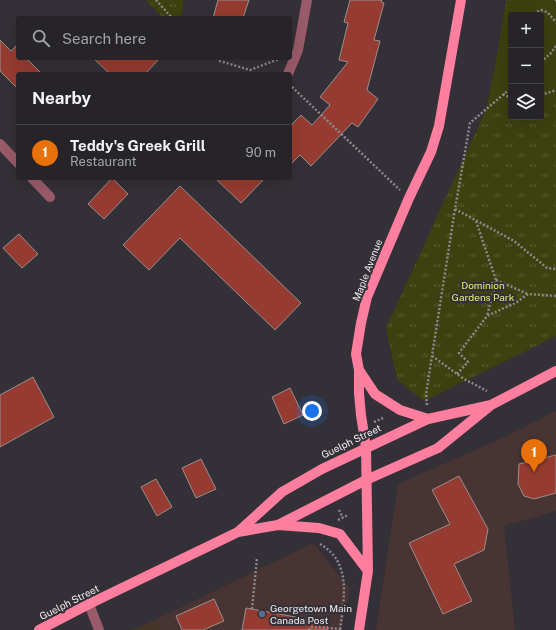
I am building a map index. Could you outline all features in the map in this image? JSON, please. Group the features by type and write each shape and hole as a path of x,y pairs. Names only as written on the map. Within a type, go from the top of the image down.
{"main road":[{"name":"Maple Avenue","path":"359,630 368,571 366,447 359,401 359,370 356,354 360,323 367,297 409,198 431,152 439,126 461,0"},
{"path":"359,370 375,394 400,410 428,419"},
{"name":"Guelph Street","path":"43,629 89,604 238,532 278,525 366,480 438,448 491,405 556,371"},
{"name":"Guelph Street","path":"238,532 282,492 322,469 428,419 491,405"},
{"path":"278,525 319,528 340,534 368,571"}],"street":[{"path":"289,72 298,50 307,0"},
{"path":"0,144 16,161"},
{"path":"34,180 50,197"},
{"path":"89,604 99,630"}],"path":[{"path":"156,0 170,16"},
{"path":"537,12 541,10 547,12 556,22"},
{"path":"544,59 556,46"},
{"path":"219,60 250,70 276,60"},
{"path":"292,87 409,198"},
{"path":"428,419 426,394 470,123 508,90"},
{"path":"544,94 556,90"},
{"path":"503,94 508,96"},
{"path":"455,209 514,240 547,268 556,269"},
{"path":"457,374 468,362 459,353 487,316 496,280 476,221"},
{"path":"496,280 528,294 556,296"},
{"path":"487,316 517,302 528,294"},
{"path":"432,356 457,374 502,399"},
{"path":"380,427 379,420 383,418"},
{"path":"339,510 343,518 348,515"},
{"path":"309,630 310,627 341,630 344,588 341,566 329,549 319,543"},
{"path":"252,609 258,558"}],"shaded area":[{"path":"556,411 556,511 504,526 515,630 376,630 398,484 507,436"},
{"path":"313,543 350,589 341,630 161,630 155,620"},
{"path":"155,620 161,630 133,630"}],"green space":[{"path":"146,0 184,0 181,16 161,16"},
{"name":"Dominion Gardens Park","path":"506,0 556,0 556,336 424,401 397,380 386,328 490,101"},
{"path":"508,0 556,0 556,98 544,103 544,12 508,12 508,114 504,115 486,110"}],"building":[{"path":"218,0 249,0 244,16 214,16"},
{"path":"350,0 382,0 381,2 384,3 374,40 380,41 367,90 378,99 358,127 352,123 311,166 300,155 292,163 292,124 301,115 312,125 330,105 320,97 348,62 339,60 348,23 344,22"},
{"path":"0,40 11,51 16,46 16,60 28,60 40,72 16,72 16,87 0,71"},
{"path":"95,60 158,60 147,72 108,72"},
{"path":"110,180 114,180 128,194 104,219 88,204"},
{"path":"217,180 263,180 241,203"},
{"path":"180,186 301,303 275,330 180,238 149,270 123,245"},
{"path":"19,234 38,254 22,268 3,248"},
{"path":"33,377 54,417 0,447 0,395"},
{"path":"290,388 303,415 284,424 272,397"},
{"path":"556,455 556,493 534,499 524,496 518,484 519,464"},
{"path":"201,459 216,489 196,498 182,468"},
{"path":"459,476 488,529 484,550 454,564 472,601 443,614 409,543 450,524 432,490"},
{"path":"156,479 172,507 157,516 141,487"},
{"path":"214,599 224,621 203,630 182,630 176,616"},
{"name":"Georgetown Main Canada Post","path":"246,608 328,623 327,630 242,630"}],"place":[{"name":"Teddy's Greek Grill","path":"534,472"},
{"name":"Georgetown Main Canada Post","path":"262,614"}]}
